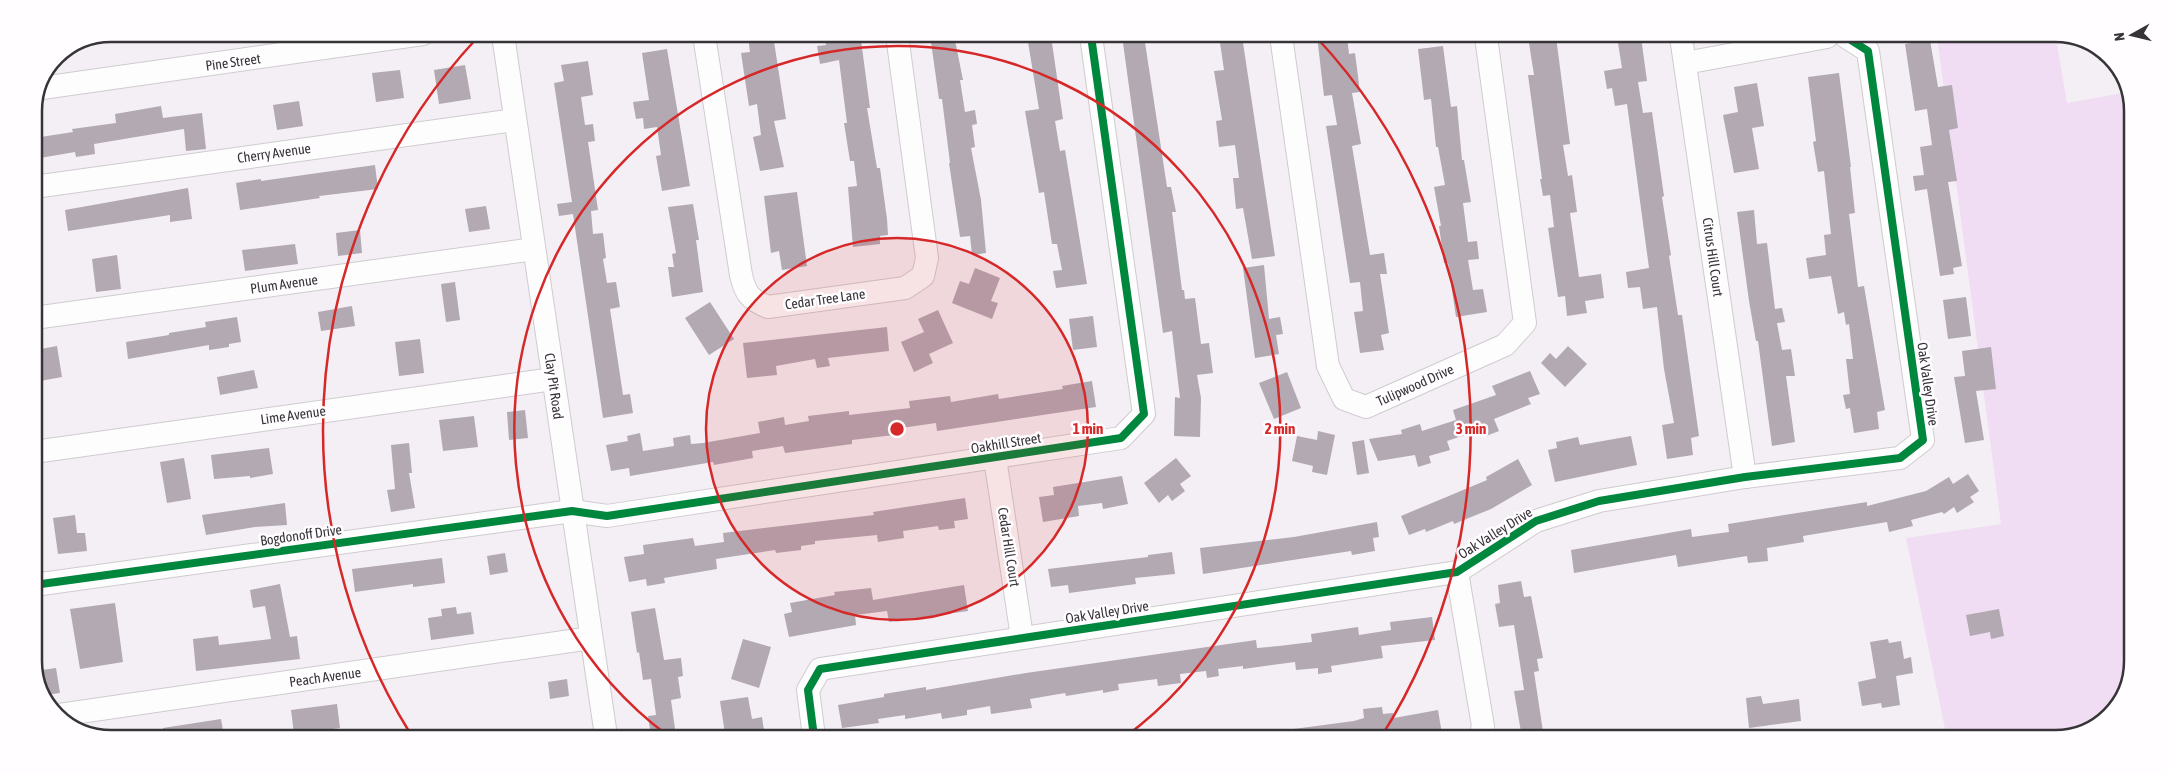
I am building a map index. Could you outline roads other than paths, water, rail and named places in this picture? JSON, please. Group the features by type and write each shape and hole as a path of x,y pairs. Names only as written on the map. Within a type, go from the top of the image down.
{"street":[{"name":"Pine Street","path":"47,87 367,42"},
{"name":"Clay Pit Road","path":"504,42 605,730"},
{"name":"Cedar Tree Lane","path":"705,42 741,275 745,290 757,302 768,306 905,288 923,276 928,258 898,42"},
{"name":"Oakhill Street","path":"572,511 607,516 1121,438 1144,414 1091,42"},
{"name":"Tulipwood Drive","path":"1282,42 1328,366 1344,399 1366,407 1505,345 1525,323 1487,42"},
{"name":"Citrus Hill Court","path":"1682,42 1745,477"},
{"path":"1685,63 1800,42"},
{"name":"Oak Valley Drive","path":"813,730 808,690 820,669 1457,572 1536,521 1599,501 1745,477 1900,458 1923,440 1868,51 1854,42"},
{"name":"Cherry Avenue","path":"42,186 515,120"},
{"name":"Plum Avenue","path":"42,317 534,249"},
{"name":"Lime Avenue","path":"43,451 553,379"},
{"name":"Cedar Hill Court","path":"995,458 1022,637"},
{"name":"Bogdonoff Drive","path":"43,583 572,511"},
{"name":"Oak Valley Drive","path":"1457,572 1484,726 1483,730"},
{"name":"Peach Avenue","path":"67,714 591,638"}]}
